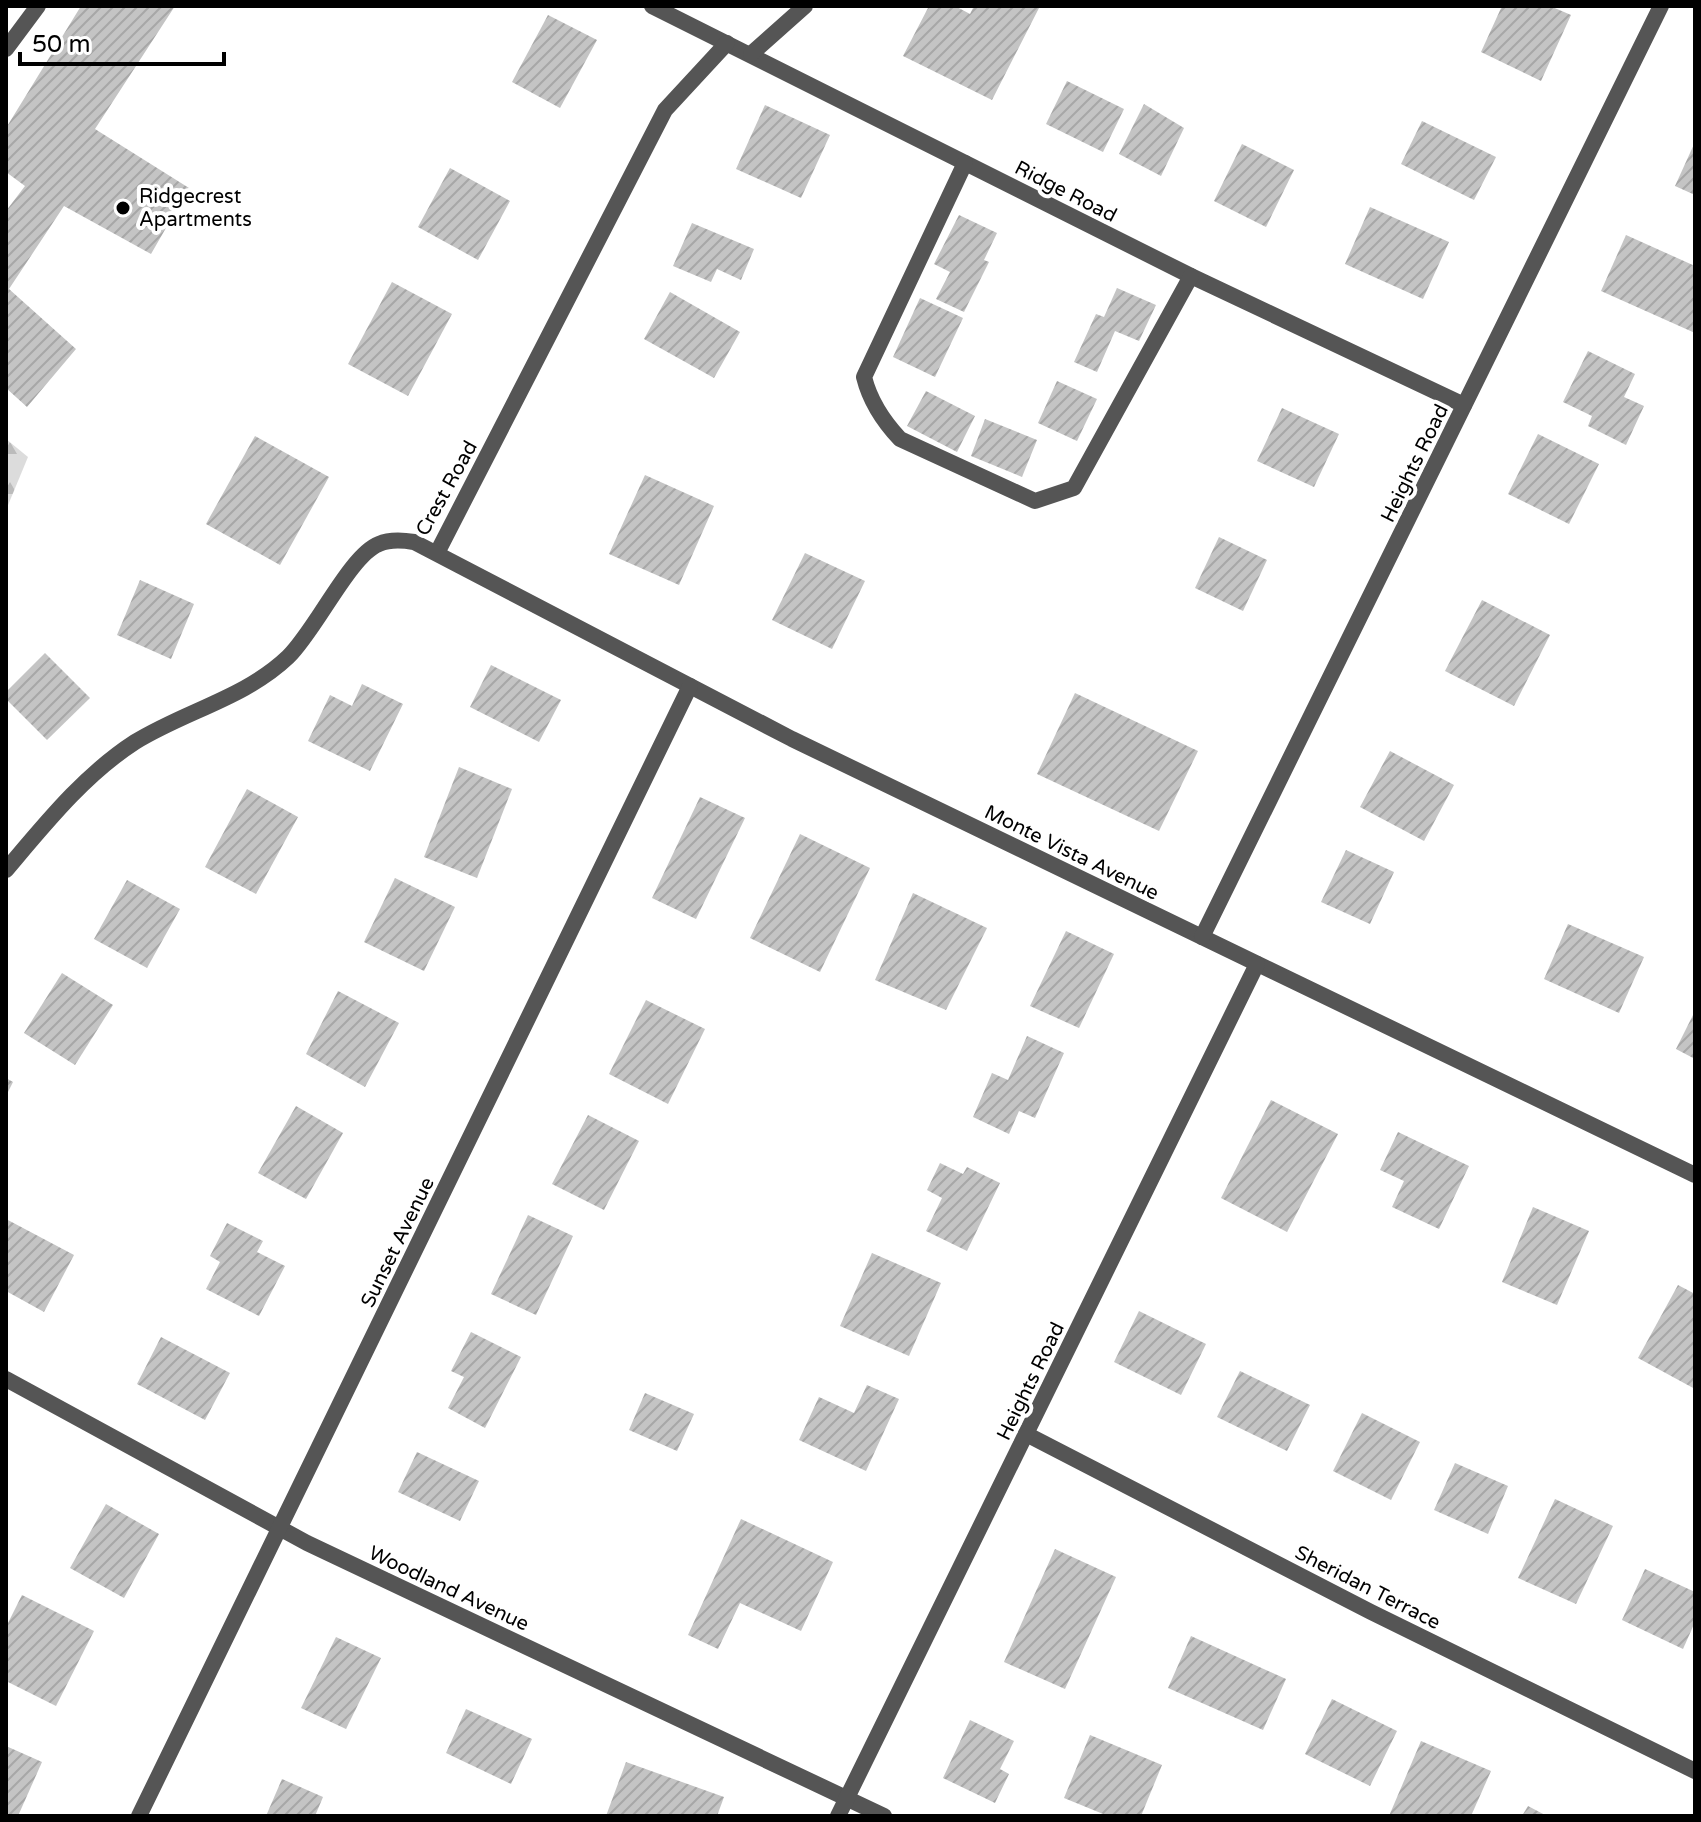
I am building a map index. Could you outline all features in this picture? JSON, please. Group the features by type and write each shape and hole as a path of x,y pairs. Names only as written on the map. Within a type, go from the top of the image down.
{"street":[{"path":"6,49 38,6"},
{"name":"Ridge Road","path":"652,6 1191,276 1464,405"},
{"path":"751,54 805,6"},
{"name":"Heights Road","path":"1202,937 1661,6"},
{"name":"Crest Road","path":"6,870 58,810 104,766 172,721 253,684 289,657 312,630 361,555 378,544 397,540 414,542 437,553 665,110 727,43"},
{"path":"965,163 864,377 868,394 884,422 900,439 1035,501 1074,488 1191,276"},
{"name":"Monte Vista Avenue","path":"437,553 792,739 1695,1175"},
{"name":"Sunset Avenue","path":"139,1816 690,686"},
{"name":"Heights Road","path":"838,1816 1257,964"},
{"name":"Woodland Avenue","path":"6,1379 279,1528 884,1816"},
{"name":"Sheridan Terrace","path":"1026,1434 1371,1612 1695,1771"}],"green space":[{"path":"6,439 28,457 6,510"}],"building":[{"name":"Ridgecrest Apartments","path":"81,6 175,6 95,129 189,188 151,254 64,206 9,289 76,349 27,407 6,388 6,211 25,186 6,172 6,128"},
{"path":"929,6 955,6 970,14 974,6 1039,8 992,100 903,56"},
{"path":"1502,6 1550,6 1571,15 1541,81 1481,52"},
{"path":"548,15 597,40 560,108 512,82"},
{"path":"1067,81 1124,109 1103,152 1046,124"},
{"path":"1144,104 1184,128 1161,176 1119,154"},
{"path":"765,105 830,135 801,198 736,169"},
{"path":"1422,121 1496,157 1474,200 1401,164"},
{"path":"1695,142 1695,195 1675,186"},
{"path":"1242,144 1294,170 1266,227 1214,201"},
{"path":"450,168 510,201 478,260 418,227"},
{"path":"1370,207 1449,242 1423,299 1345,264"},
{"path":"959,215 997,233 984,260 989,262 964,312 936,299 950,272 934,264"},
{"path":"692,223 754,249 741,280 717,269 711,282 673,266"},
{"path":"1626,235 1695,266 1695,333 1601,291"},
{"path":"392,282 452,314 408,396 348,364"},
{"path":"1117,288 1156,305 1139,341 1115,331 1097,372 1074,362 1096,314 1104,317"},
{"path":"670,292 740,332 714,378 644,339"},
{"path":"920,298 963,318 935,377 893,357"},
{"path":"1588,351 1635,374 1624,397 1644,406 1626,445 1588,426 1592,416 1563,402"},
{"path":"1057,381 1097,399 1077,441 1038,423"},
{"path":"926,391 975,416 957,452 907,426"},
{"path":"1282,408 1339,434 1314,487 1257,461"},
{"path":"985,419 1037,440 1022,477 971,456"},
{"path":"1538,434 1599,464 1569,524 1508,494"},
{"path":"255,436 329,477 280,565 206,524"},
{"path":"645,475 714,506 679,585 609,554"},
{"path":"1219,537 1267,560 1243,611 1195,588"},
{"path":"805,553 865,581 832,649 772,620"},
{"path":"140,580 194,604 171,659 117,635"},
{"path":"1482,600 1550,635 1514,706 1445,671"},
{"path":"45,653 90,698 47,740 6,699 6,692"},
{"path":"491,665 561,700 539,742 470,707"},
{"path":"362,684 403,704 370,771 308,741 330,695 352,706"},
{"path":"1075,693 1198,751 1159,831 1037,774"},
{"path":"1390,751 1454,785 1424,841 1360,807"},
{"path":"459,767 512,789 477,878 424,857"},
{"path":"247,789 298,817 256,894 205,867"},
{"path":"700,797 745,818 696,919 652,898"},
{"path":"800,834 870,868 820,972 750,938"},
{"path":"1346,850 1394,872 1370,924 1321,902"},
{"path":"395,878 455,907 424,971 364,942"},
{"path":"127,880 180,909 147,968 94,939"},
{"path":"913,893 987,928 946,1010 875,980"},
{"path":"1568,924 1644,957 1619,1013 1544,979"},
{"path":"1066,931 1114,954 1079,1028 1030,1006"},
{"path":"62,973 113,1005 75,1065 24,1033"},
{"path":"338,991 399,1023 365,1087 306,1054"},
{"path":"646,1000 705,1029 668,1104 609,1074"},
{"path":"1695,1011 1695,1059 1676,1049"},
{"path":"1027,1036 1064,1053 1035,1118 1019,1111 1009,1134 973,1117 992,1073 1008,1080"},
{"path":"6,1078 13,1082 6,1096"},
{"path":"1271,1100 1338,1134 1287,1232 1221,1198"},
{"path":"296,1106 343,1133 306,1199 258,1173"},
{"path":"588,1115 639,1141 604,1210 552,1184"},
{"path":"1398,1132 1469,1166 1439,1229 1392,1207 1404,1181 1380,1170"},
{"path":"940,1163 963,1174 967,1167 1000,1183 967,1251 926,1231 942,1198 927,1190"},
{"path":"1533,1207 1589,1231 1557,1305 1502,1282"},
{"path":"528,1215 573,1236 536,1315 491,1294"},
{"path":"6,1219 74,1255 44,1312 6,1291"},
{"path":"227,1223 263,1241 257,1252 285,1266 259,1316 206,1289 220,1262 210,1256"},
{"path":"872,1253 941,1283 909,1356 840,1326"},
{"path":"1678,1285 1695,1294 1695,1389 1638,1358"},
{"path":"1139,1311 1206,1344 1181,1395 1114,1362"},
{"path":"471,1332 521,1357 485,1428 448,1408 464,1377 451,1371"},
{"path":"161,1337 230,1373 205,1420 137,1384"},
{"path":"1240,1371 1310,1405 1287,1451 1217,1417"},
{"path":"867,1385 899,1399 866,1471 799,1440 819,1397 854,1413"},
{"path":"645,1393 694,1414 677,1451 629,1430"},
{"path":"1362,1413 1420,1442 1391,1500 1333,1471"},
{"path":"417,1452 479,1481 460,1521 398,1492"},
{"path":"1455,1463 1508,1486 1488,1534 1434,1510"},
{"path":"1555,1499 1613,1526 1576,1604 1518,1578"},
{"path":"106,1504 159,1534 124,1598 70,1568"},
{"path":"741,1519 833,1562 801,1631 740,1603 718,1649 688,1635"},
{"path":"1055,1549 1116,1577 1065,1689 1004,1662"},
{"path":"1645,1569 1695,1592 1695,1622 1683,1649 1622,1620"},
{"path":"22,1595 94,1631 56,1706 6,1681 6,1627"},
{"path":"1191,1636 1286,1679 1263,1730 1168,1688"},
{"path":"336,1637 381,1658 346,1729 301,1708"},
{"path":"1332,1699 1397,1731 1370,1786 1305,1754"},
{"path":"466,1709 532,1739 511,1784 446,1753"},
{"path":"970,1720 1014,1741 1000,1769 1009,1774 995,1803 943,1778"},
{"path":"1090,1735 1162,1765 1141,1816 1108,1816 1064,1798"},
{"path":"1421,1741 1491,1771 1471,1816 1389,1816"},
{"path":"6,1746 42,1762 18,1816 6,1816"},
{"path":"626,1762 724,1797 717,1816 606,1816"},
{"path":"282,1779 323,1797 315,1816 266,1816"},
{"path":"1528,1806 1547,1816 1522,1816"}],"place":[{"name":"Ridgecrest Apartments","path":"123,208"}]}
